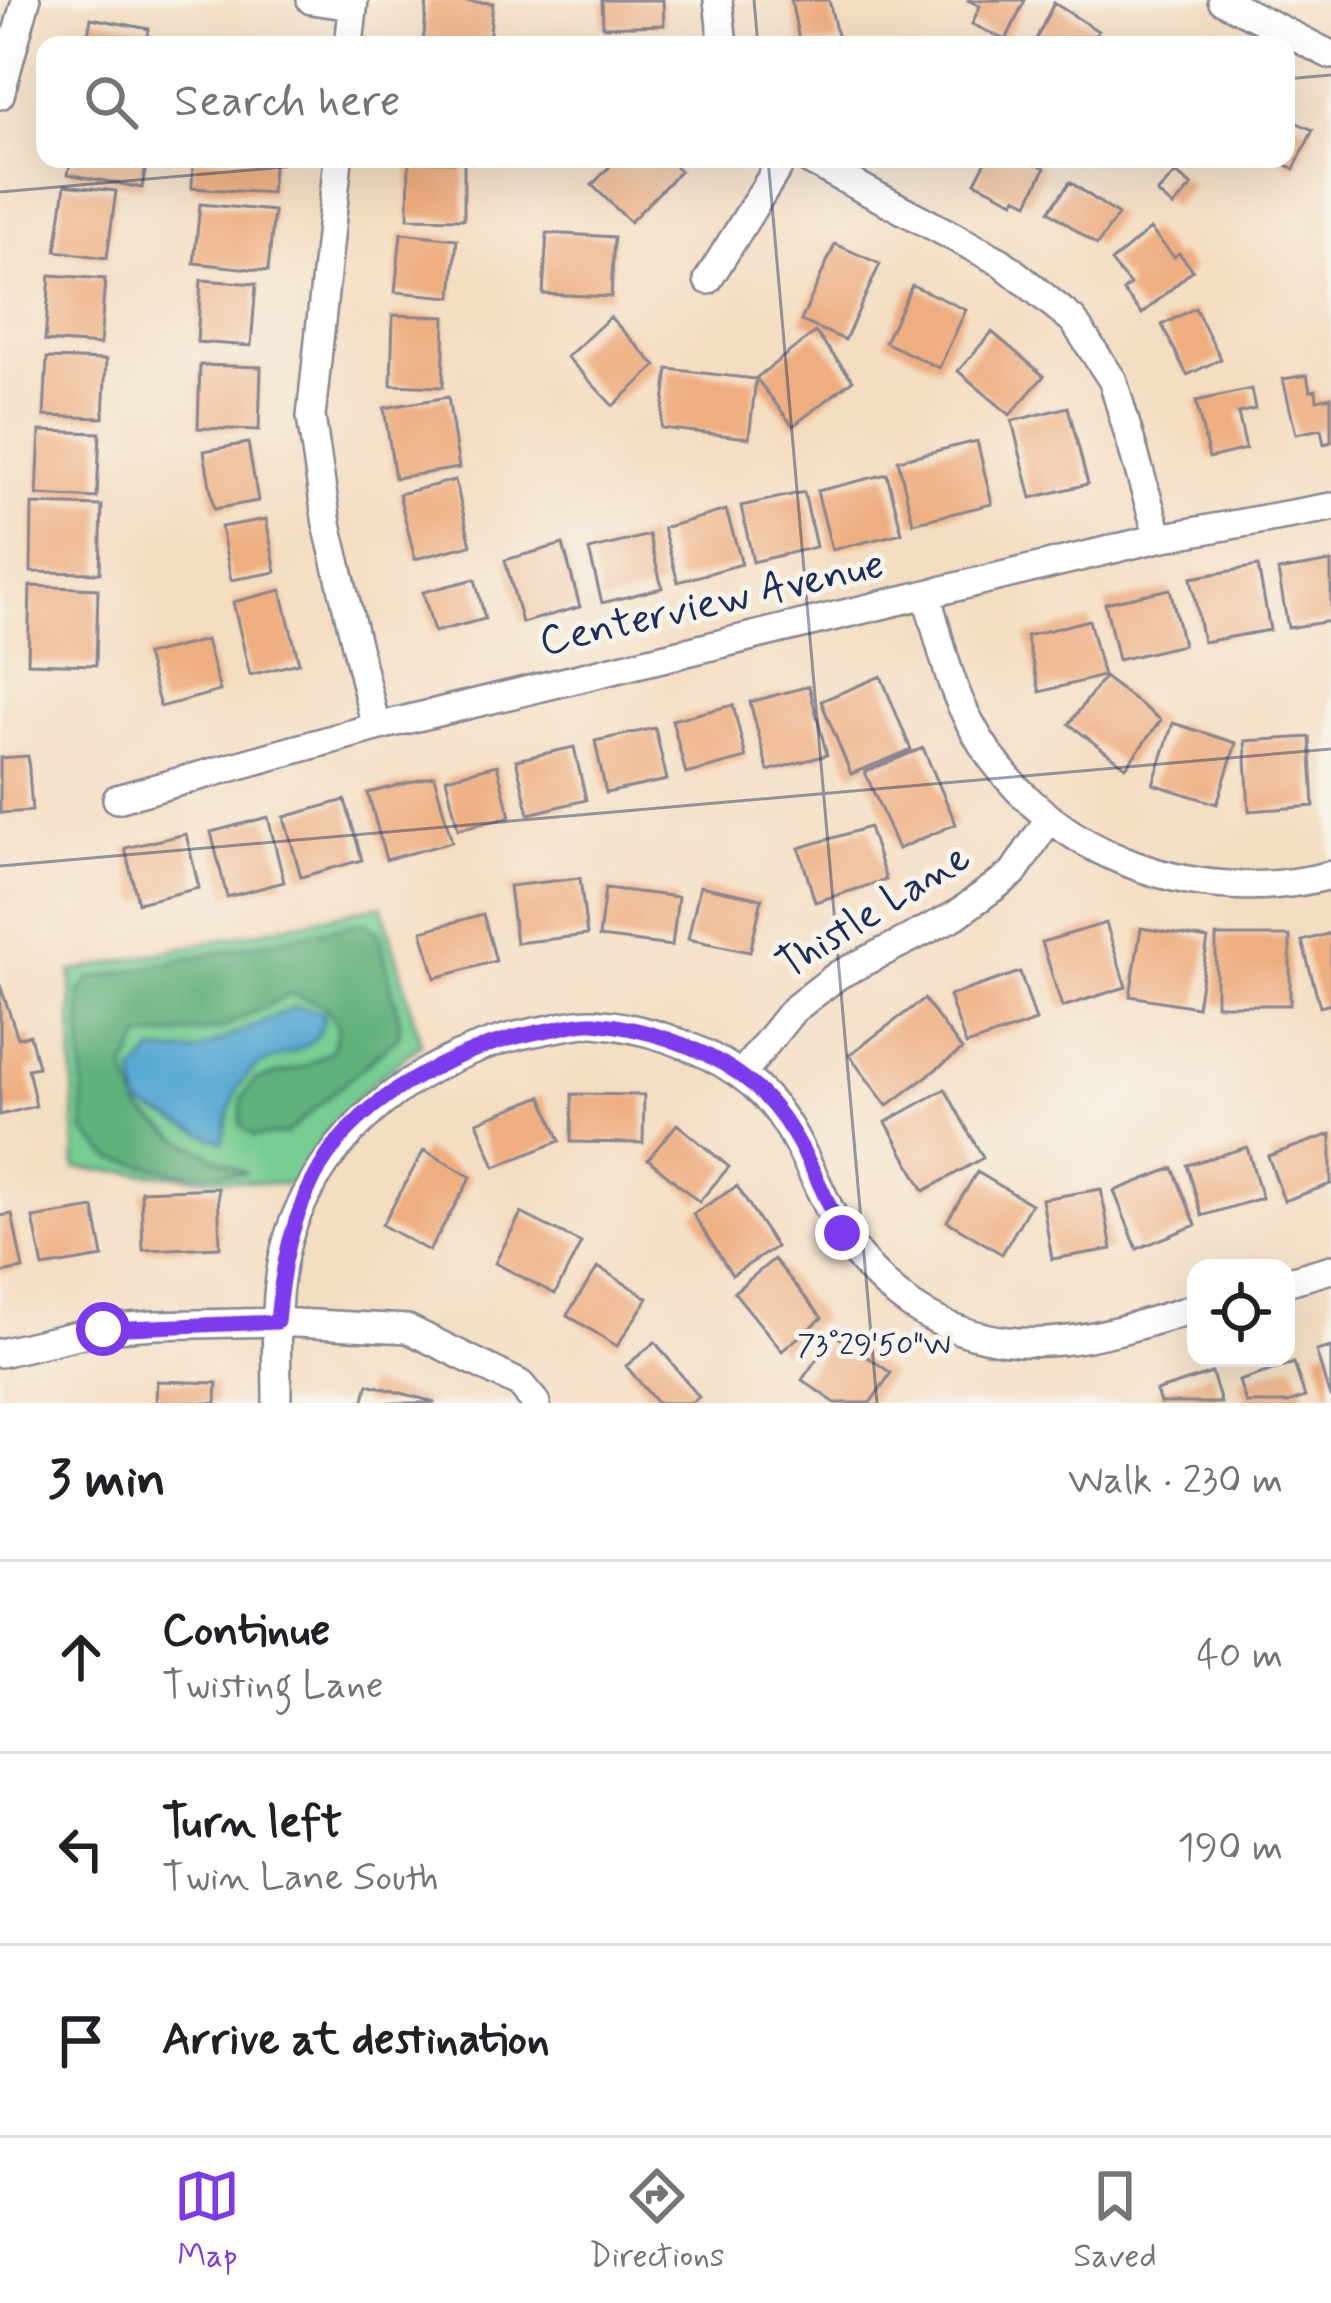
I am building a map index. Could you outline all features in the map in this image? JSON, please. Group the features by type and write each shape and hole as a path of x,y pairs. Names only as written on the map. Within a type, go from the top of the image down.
{"street":[{"path":"0,95 26,0"},
{"path":"311,0 354,3 350,36"},
{"path":"718,0 722,36"},
{"path":"1222,0 1293,36"},
{"path":"1295,37 1331,55"},
{"path":"337,168 311,417 327,524 376,727"},
{"path":"708,280 777,168"},
{"path":"824,168 1001,262 1072,320 1113,381 1159,538"},
{"name":"Centerview Avenue","path":"117,799 376,727 1159,538 1331,507"},
{"path":"927,596 949,674 969,721 1000,769 1049,818 1127,865 1219,887 1257,887 1331,875"},
{"name":"Thistle Lane","path":"741,1075 794,1010 838,975 956,914 1013,873 1049,818"},
{"path":"277,1403 282,1264 295,1219 322,1162 358,1122 424,1071 504,1037 591,1023 670,1038 741,1075 792,1128 842,1233 877,1278 937,1322 989,1339 1036,1343 1089,1340 1187,1312"},
{"path":"1295,1279 1331,1269"},
{"path":"0,1353 103,1329 277,1322 408,1329 520,1384 536,1403"}],"green space":[{"path":"382,905 421,1044 348,1107 294,1185 75,1168 71,972"},
{"path":"364,922 379,932 400,1022 399,1036 286,1134 254,1137 240,1124 242,1099 254,1080 306,1066 333,1049 338,1025 324,1006 291,994 218,1030 141,1038 125,1069 140,1110 178,1138 246,1173 180,1173 111,1158 84,1132 80,994 89,979"}],"water":[{"path":"296,1007 324,1013 322,1027 307,1044 245,1077 222,1142 139,1105 134,1073 153,1052 196,1052"}],"building":[{"path":"427,0 493,3 490,36 424,36"},
{"path":"602,0 663,0 664,25 603,27"},
{"path":"791,0 829,0 837,36 798,36"},
{"path":"967,0 1025,0 1008,36 972,24 980,6"},
{"path":"1054,3 1098,31 1096,36 1038,36"},
{"path":"91,18 149,29 148,36 88,36"},
{"path":"1295,122 1313,130 1295,167"},
{"path":"69,168 145,168 142,188 68,174"},
{"path":"193,168 273,168 271,193 192,188"},
{"path":"409,168 464,168 464,219 408,218"},
{"path":"608,168 680,171 630,222 592,185"},
{"path":"982,168 1045,168 1028,203 975,182"},
{"path":"1176,173 1192,186 1173,207 1157,193"},
{"path":"1070,182 1118,215 1097,245 1049,211"},
{"path":"65,185 116,191 107,258 56,251"},
{"path":"200,204 274,211 268,271 194,263"},
{"path":"1150,229 1174,257 1179,253 1193,270 1142,314 1123,291 1130,285 1111,262"},
{"path":"401,233 457,239 452,297 395,292"},
{"path":"547,233 614,237 611,297 543,294"},
{"path":"835,244 880,264 845,340 801,321"},
{"path":"50,275 105,279 100,345 45,341"},
{"path":"201,280 256,284 251,346 197,342"},
{"path":"912,285 966,310 939,368 885,342"},
{"path":"1195,308 1221,359 1187,375 1162,325"},
{"path":"393,315 445,317 443,387 391,385"},
{"path":"610,317 656,366 613,406 567,357"},
{"path":"815,332 853,380 793,426 756,378"},
{"path":"992,332 1044,376 1010,415 958,371"},
{"path":"47,358 106,360 103,418 44,416"},
{"path":"200,365 261,367 259,430 198,428"},
{"path":"668,369 756,379 749,438 661,428"},
{"path":"1307,375 1317,400 1331,397 1331,442 1324,444 1321,429 1296,434 1283,379"},
{"path":"1251,389 1255,409 1238,413 1246,449 1209,458 1196,401"},
{"path":"448,397 459,468 395,478 384,408"},
{"path":"1068,407 1088,484 1031,498 1012,421"},
{"path":"40,431 100,433 97,498 37,495"},
{"path":"977,441 992,504 913,523 898,460"},
{"path":"248,443 258,501 214,509 204,451"},
{"path":"887,474 902,533 832,550 817,491"},
{"path":"455,480 471,545 415,559 399,494"},
{"path":"804,492 816,547 753,562 741,506"},
{"path":"32,504 102,506 100,573 31,572"},
{"path":"726,510 742,564 678,582 663,528"},
{"path":"266,519 276,572 231,580 221,527"},
{"path":"649,535 662,588 602,603 589,550"},
{"path":"563,544 580,607 522,623 505,560"},
{"path":"1331,562 1331,621 1288,628 1278,571"},
{"path":"1258,566 1270,630 1203,642 1191,578"},
{"path":"475,579 485,619 434,632 423,592"},
{"path":"30,586 98,589 96,665 28,663"},
{"path":"1170,589 1183,645 1118,660 1105,603"},
{"path":"281,590 299,663 250,675 233,602"},
{"path":"1089,620 1103,676 1040,692 1026,636"},
{"path":"206,640 220,691 160,707 146,655"},
{"path":"881,676 911,750 851,774 821,701"},
{"path":"1104,677 1161,720 1126,767 1069,724"},
{"path":"809,686 827,755 768,771 750,702"},
{"path":"733,705 746,758 686,774 672,720"},
{"path":"1173,723 1236,743 1217,804 1153,784"},
{"path":"655,728 667,780 606,793 595,741"},
{"path":"1310,737 1314,806 1249,811 1245,741"},
{"path":"574,747 586,800 529,814 516,760"},
{"path":"923,748 956,824 898,849 865,772"},
{"path":"28,756 32,811 0,813 0,758"},
{"path":"497,765 510,817 458,829 446,778"},
{"path":"434,776 452,842 386,860 368,793"},
{"path":"345,800 362,860 301,877 284,817"},
{"path":"268,817 284,882 227,897 211,832"},
{"path":"869,827 886,880 815,902 799,848"},
{"path":"186,834 199,888 138,903 125,848"},
{"path":"580,878 587,935 516,943 509,886"},
{"path":"700,886 762,899 750,952 688,939"},
{"path":"605,888 678,897 672,946 599,937"},
{"path":"483,914 496,961 435,978 422,931"},
{"path":"1106,923 1126,987 1062,1007 1042,942"},
{"path":"1141,928 1208,939 1197,1007 1130,996"},
{"path":"1331,933 1331,1004 1320,1007 1302,941"},
{"path":"1216,936 1290,936 1290,1005 1216,1005"},
{"path":"1020,972 1036,1021 966,1045 949,996"},
{"path":"0,985 18,1038 30,1035 38,1067 28,1069 36,1106 0,1115"},
{"path":"924,999 962,1050 887,1106 849,1055"},
{"path":"945,1089 983,1158 924,1191 886,1122"},
{"path":"572,1094 644,1095 643,1143 571,1142"},
{"path":"542,1096 560,1141 495,1167 477,1122"},
{"path":"677,1124 729,1167 699,1202 648,1159"},
{"path":"1331,1134 1331,1184 1284,1201 1268,1156"},
{"path":"1247,1147 1262,1198 1202,1216 1187,1165"},
{"path":"424,1150 471,1177 429,1251 382,1225"},
{"path":"1173,1168 1196,1225 1137,1249 1114,1191"},
{"path":"977,1172 1031,1204 1002,1254 947,1221"},
{"path":"737,1186 776,1247 732,1275 693,1214"},
{"path":"218,1188 220,1247 143,1250 141,1191"},
{"path":"1101,1189 1112,1249 1052,1259 1042,1199"},
{"path":"94,1208 103,1257 43,1267 33,1218"},
{"path":"521,1213 581,1243 555,1294 495,1263"},
{"path":"12,1214 23,1269 0,1273 0,1216"},
{"path":"774,1259 822,1318 782,1351 734,1292"},
{"path":"598,1267 648,1298 617,1346 567,1315"},
{"path":"834,1334 891,1373 870,1403 835,1403 802,1380"},
{"path":"655,1342 699,1397 691,1403 657,1403 626,1366"},
{"path":"1331,1347 1331,1397 1330,1397 1316,1351"},
{"path":"1295,1366 1305,1397 1288,1403 1246,1403 1239,1381"},
{"path":"1212,1373 1221,1403 1160,1403 1156,1391"},
{"path":"157,1381 217,1383 216,1403 156,1403"},
{"path":"368,1384 434,1402 434,1403 363,1403"}],"route":[{"path":"103,1329 277,1322 282,1264 295,1219 322,1162 358,1122 424,1071 504,1037 591,1023 670,1038 741,1075 792,1128 842,1233"}]}
